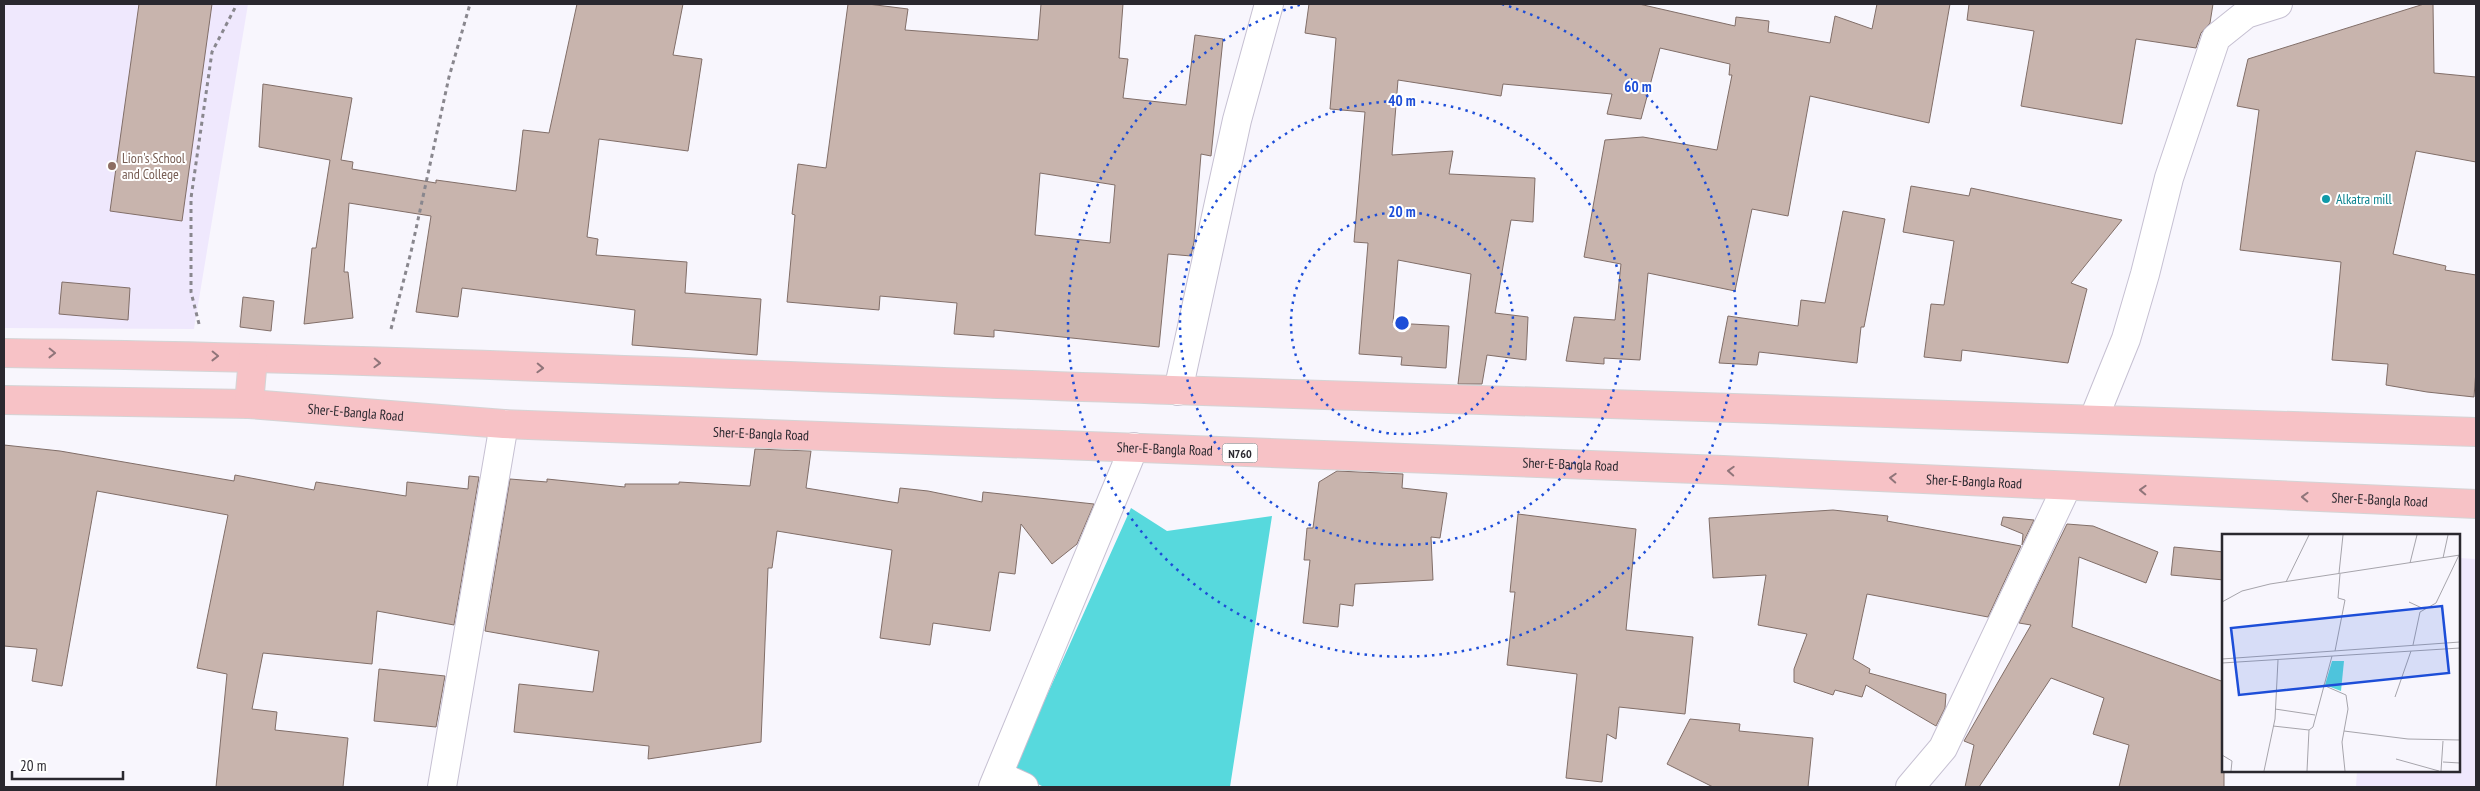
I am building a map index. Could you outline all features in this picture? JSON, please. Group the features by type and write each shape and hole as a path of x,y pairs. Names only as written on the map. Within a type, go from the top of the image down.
{"highway":[{"path":"4,353 221,356 1178,391 2094,418 2476,432"},
{"path":"249,404 253,358"},
{"name":"Sher-E-Bangla Road","path":"4,400 249,404 504,424 1134,447 1174,451 1723,470 2476,504"}],"street":[{"path":"1178,391 1236,120 1269,4"},
{"path":"2094,418 2126,339 2145,274 2169,178 2216,38 2246,14 2278,4"},
{"path":"442,787 504,424"},
{"path":"1024,787 995,781 1134,447"},
{"path":"1910,787 1943,748 2067,486"}],"path":[{"path":"221,356 196,320 193,302 192,198 212,52 237,4"},
{"path":"380,363 393,325 444,96 470,4"}],"shaded area":[{"name":"Lion's School and College","path":"4,4 248,4 194,329 4,328"},
{"path":"2460,558 2476,559 2476,787 2356,787 2357,771 2460,771"}],"water":[{"path":"1131,508 1167,531 1272,516 1230,787 1044,787 1015,773 1016,764"}],"building":[{"path":"139,4 212,4 182,221 110,211"},
{"path":"577,4 683,4 673,55 702,59 688,151 599,139 587,237 598,239 596,255 687,262 685,293 761,299 757,355 632,345 635,310 462,288 458,317 416,312 431,216 349,203 344,272 348,272 353,318 304,324 312,248 316,248 330,160 259,147 263,84 352,98 341,160 353,162 352,169 436,183 436,180 516,191 523,130 549,133"},
{"path":"848,4 868,4 908,9 905,30 1038,40 1041,4 1123,4 1119,58 1128,59 1123,98 1186,105 1195,35 1223,39 1211,156 1201,154 1194,242 1191,256 1168,254 1159,347 994,330 994,337 954,334 957,303 880,296 879,310 787,302 795,215 792,214 798,164 826,168","holes":["1040,173 1115,185 1110,243 1035,235"]},
{"path":"1309,4 1639,4 1735,26 1736,17 1769,21 1768,32 1830,43 1835,16 1872,29 1877,4 1950,4 1929,123 1810,96 1788,216 1752,209 1735,291 1648,273 1640,360 1604,358 1604,364 1566,361 1574,317 1615,320 1621,264 1584,257 1605,140 1643,137 1717,150 1732,75 1729,75 1730,64 1660,48 1641,119 1607,114 1612,94 1503,84 1501,96 1398,80 1392,155 1453,151 1449,174 1535,178 1533,222 1511,220 1495,313 1528,317 1526,360 1487,355 1482,384 1458,384 1471,274 1398,260 1393,323 1449,326 1446,368 1401,365 1402,357 1359,354 1368,243 1354,242 1365,112 1330,109 1336,38 1305,33"},
{"path":"1969,4 2213,4 2210,23 2201,33 2196,48 2136,39 2122,124 2021,106 2034,31 1967,20"},
{"path":"2424,4 2433,4 2434,73 2476,77 2476,162 2416,151 2393,254 2446,266 2445,270 2476,275 2476,370 2474,397 2386,385 2388,364 2332,360 2341,262 2240,250 2259,110 2237,106 2248,59"},
{"path":"1911,186 1969,196 1971,188 2122,220 2071,283 2087,289 2068,363 1962,350 1961,361 1924,357 1931,304 1944,305 1954,241 1903,232"},
{"path":"1843,211 1885,219 1864,327 1861,327 1857,363 1759,352 1757,365 1719,363 1728,316 1798,326 1801,300 1825,303"},
{"path":"62,282 130,288 128,320 59,314"},
{"path":"243,297 274,301 271,331 240,327"},
{"path":"4,445 60,451 234,481 235,475 314,490 316,482 406,496 407,482 468,489 469,476 479,477 454,625 377,611 372,664 263,653 252,709 277,712 275,730 348,738 343,787 216,787 227,674 197,668 228,515 97,491 62,686 32,681 37,649 4,646"},
{"path":"755,449 811,451 806,488 898,503 900,488 928,491 982,502 983,492 1094,504 1077,544 1052,564 1021,524 1015,574 999,572 990,631 933,623 930,645 880,638 892,550 777,531 772,568 768,568 761,742 648,759 649,746 514,732 519,684 593,692 599,651 485,631 510,479 547,482 547,479 625,487 625,484 679,484 679,482 750,486"},
{"path":"1337,471 1403,474 1402,488 1447,493 1440,538 1431,537 1433,580 1355,584 1353,606 1340,604 1338,627 1303,623 1310,560 1304,560 1307,528 1313,528 1319,482"},
{"path":"1833,510 1888,516 1887,521 2021,546 1988,617 1867,594 1853,659 1870,669 1869,673 1946,694 1945,708 1936,726 1866,685 1862,697 1835,690 1833,695 1794,682 1794,669 1807,634 1758,625 1766,575 1713,578 1709,518"},
{"path":"1518,514 1636,529 1626,630 1693,637 1685,714 1619,707 1616,739 1607,734 1602,782 1566,778 1577,674 1507,665 1515,592 1510,592"},
{"path":"2003,517 2034,520 2022,545 2023,534 2001,525"},
{"path":"2067,524 2093,526 2158,552 2146,583 2079,557 2072,627 2222,681 2222,771 2224,771 2224,787 2119,787 2129,745 2093,734 2104,698 2051,678 1979,787 1965,787 1974,745 1964,741 2031,625 2019,623"},
{"path":"2174,547 2222,552 2222,580 2171,575"},
{"path":"379,669 445,676 436,727 374,721"},
{"path":"1690,719 1740,724 1739,731 1813,738 1808,787 1713,787 1667,764"}],"place":[{"name":"Lion's School and College","path":"112,166"},
{"name":"Alkatra mill","path":"2326,199"}]}
